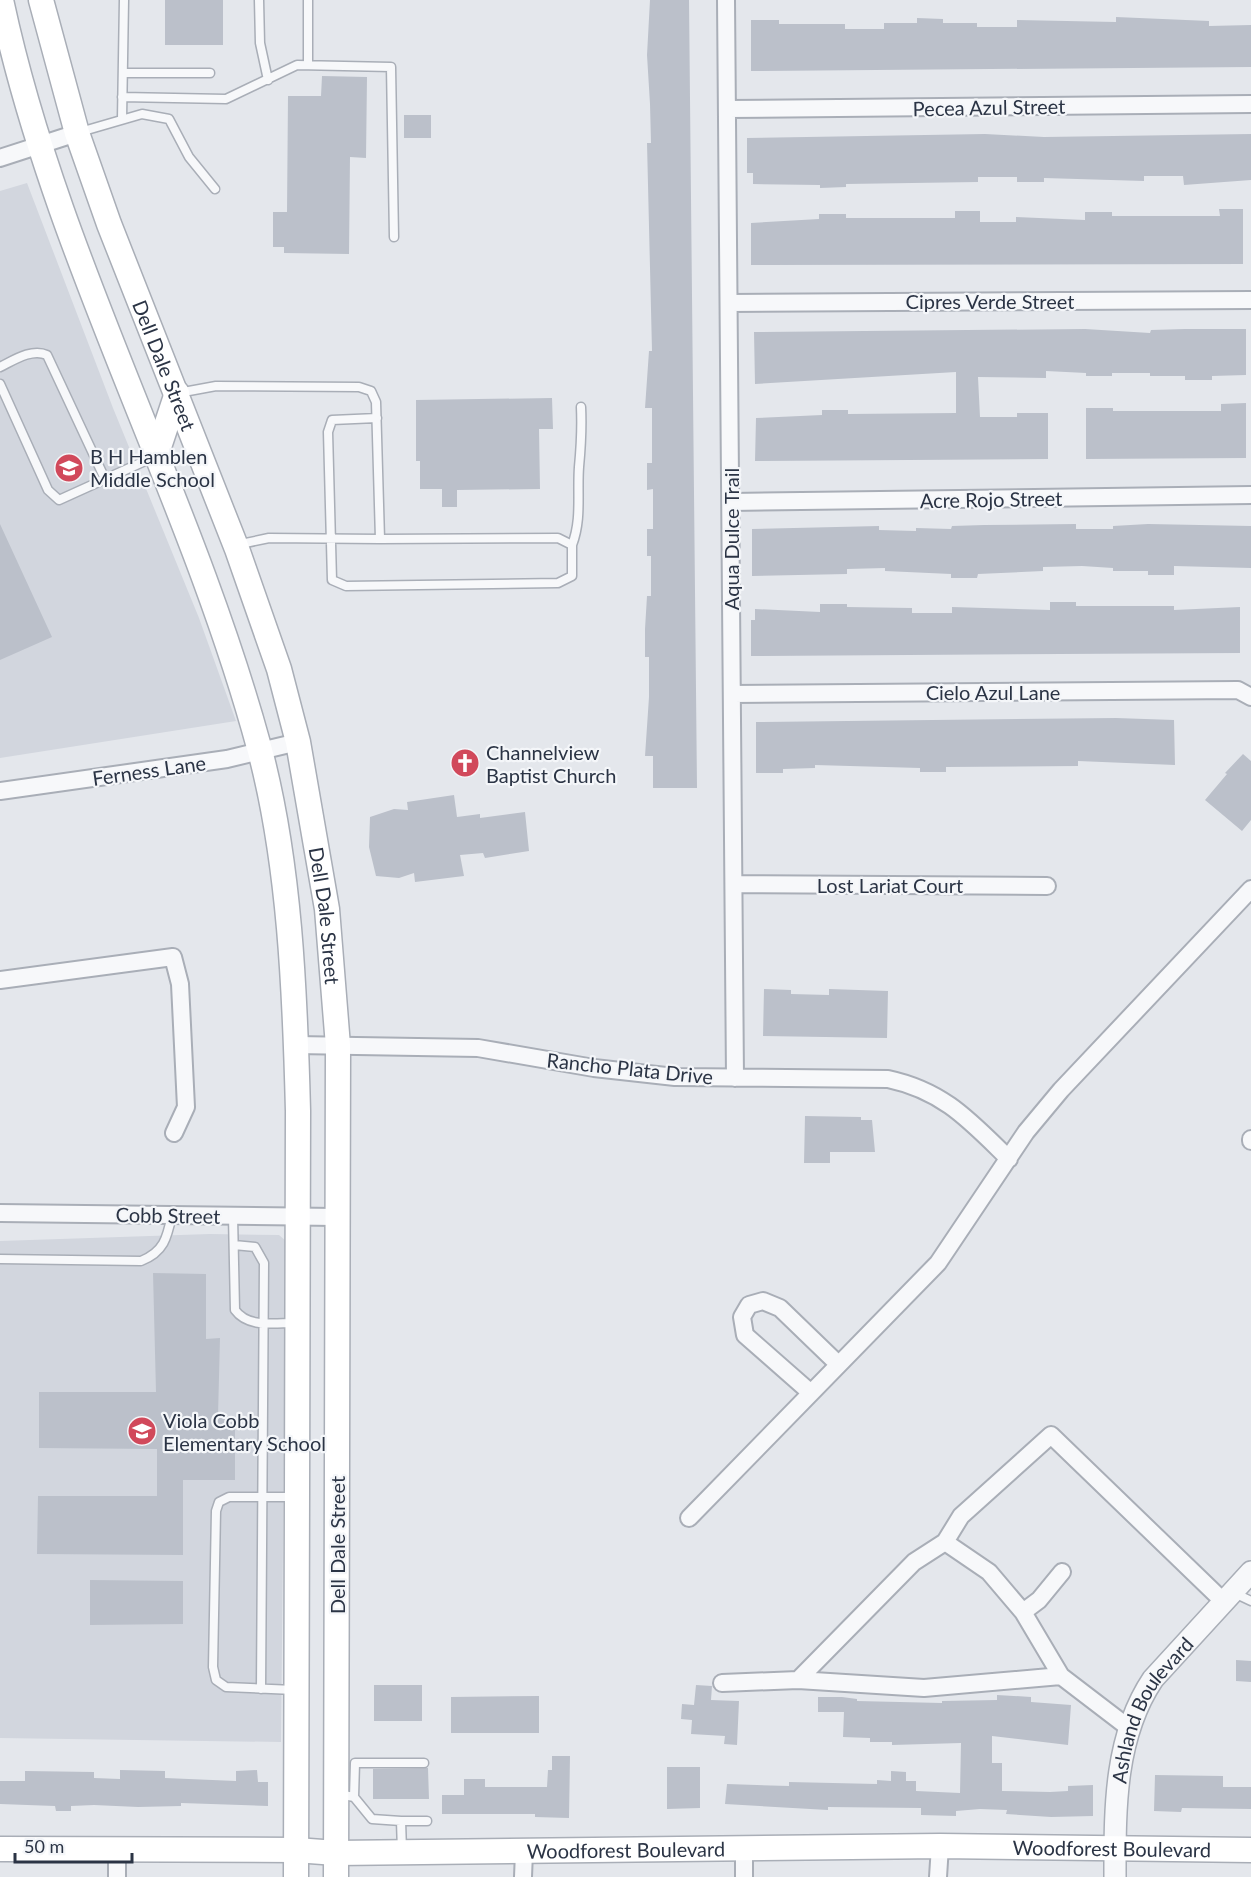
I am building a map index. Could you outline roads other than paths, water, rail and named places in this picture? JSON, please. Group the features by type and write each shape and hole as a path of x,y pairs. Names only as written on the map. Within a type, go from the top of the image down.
{"main road":[{"name":"Dell Dale Street","path":"1,0 39,144 156,456 209,589 260,751 286,902 296,1045 298,1323 296,1877"},
{"name":"Dell Dale Street","path":"41,0 77,133 109,224 236,545 279,669 298,742 327,909 338,1046 336,1217 338,1690 345,1796 336,1852 336,1877"},
{"path":"156,456 177,393"},
{"path":"298,1497 337,1497"},
{"path":"297,1690 338,1690"},
{"name":"Woodforest Boulevard","path":"0,1849 524,1852 1115,1846 1251,1850"}],"street":[{"name":"Aqua Dulce Trail","path":"726,0 735,1078"},
{"name":"Pecea Azul Street","path":"727,109 1251,104"},
{"path":"0,158 77,133"},
{"name":"Cipres Verde Street","path":"729,303 1251,300"},
{"name":"Acre Rojo Street","path":"731,502 1251,495"},
{"name":"Cielo Azul Lane","path":"732,694 1238,690 1251,697"},
{"name":"Ferness Lane","path":"0,791 227,759 298,742"},
{"name":"Lost Lariat Court","path":"734,884 1047,886"},
{"path":"689,1518 938,1263 1026,1132 1061,1090 1251,889"},
{"path":"0,980 173,957 180,984 186,1107 174,1133"},
{"name":"Rancho Plata Drive","path":"296,1045 478,1048 594,1068 675,1077 888,1079 913,1084 940,1097 960,1111 1009,1159"},
{"name":"Cobb Street","path":"0,1213 336,1217"},
{"path":"811,1393 746,1335 742,1317 749,1305 763,1301 780,1308 838,1364"},
{"path":"798,1680 914,1562 945,1542 961,1516 1051,1435 1228,1597"},
{"path":"945,1542 990,1572 1023,1612 1061,1676 1129,1728"},
{"path":"1023,1612 1039,1600 1062,1572"},
{"name":"Ashland Boulevard","path":"1115,1877 1116,1812 1129,1728 1139,1699 1153,1679 1251,1572"},
{"path":"722,1683 798,1680 924,1688 1061,1676"},
{"path":"938,1877 940,1846"},
{"path":"117,1849 117,1877"},
{"path":"744,1850 744,1877"},
{"path":"523,1877 524,1852"}],"lane":[{"path":"122,119 124,0"},
{"path":"259,0 260,43 268,80"},
{"path":"308,0 308,65"},
{"path":"123,97 226,99 297,65 391,68 394,237"},
{"path":"123,73 210,73"},
{"path":"77,133 142,114 169,119 189,157 215,189"},
{"path":"0,367 31,353 40,352 47,355 105,479"},
{"path":"0,384 48,490 59,500 156,456"},
{"path":"177,393 216,386 359,387 371,391 376,402 377,418 380,539"},
{"path":"377,418 332,420 328,432 332,580 346,585 558,583 572,576 572,545 578,529 579,514 581,406"},
{"path":"236,545 269,538 558,538 572,545"},
{"path":"0,1259 141,1261 153,1256 161,1248 172,1215"},
{"path":"233,1216 236,1310 241,1318 249,1322 298,1323"},
{"path":"234,1245 255,1247 264,1263 261,1689"},
{"path":"297,1690 226,1688 216,1680 213,1667 216,1511 219,1502 229,1497 298,1497"},
{"path":"1228,1597 1251,1601"},
{"path":"424,1763 355,1763 345,1796 372,1819 427,1821"},
{"path":"401,1821 402,1852"}],"place":[{"name":"B H Hamblen Middle School","path":"69,468"},
{"name":"Channelview Baptist Church","path":"465,763"},
{"name":"Viola Cobb Elementary School","path":"142,1431"}]}
